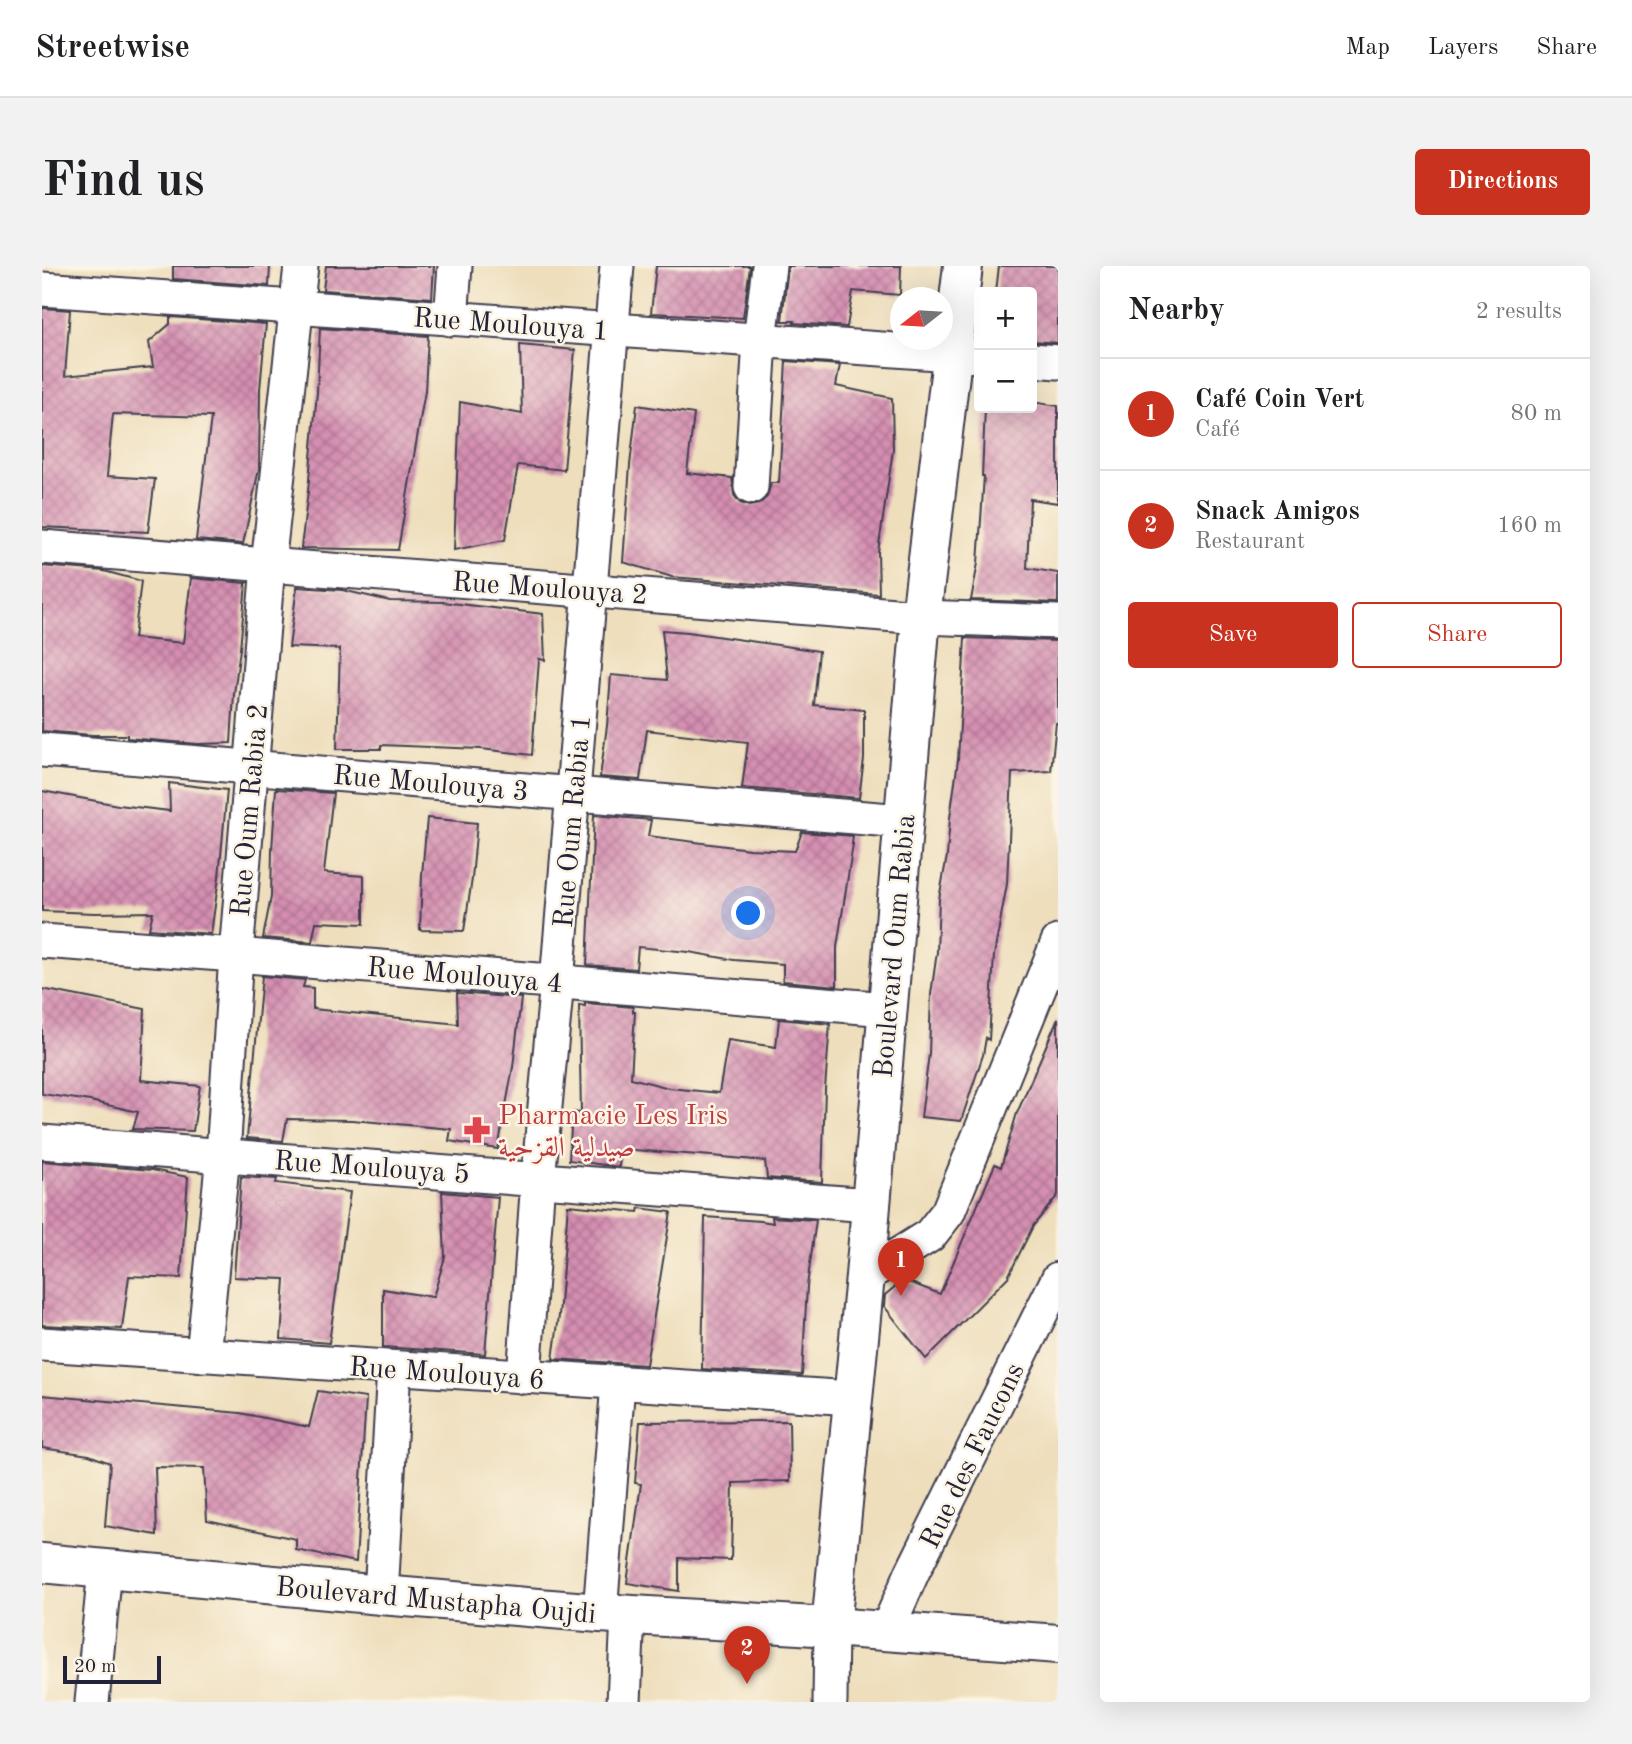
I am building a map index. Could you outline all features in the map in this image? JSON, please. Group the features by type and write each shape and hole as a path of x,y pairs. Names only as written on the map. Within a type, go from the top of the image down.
{"street":[{"name":"Rue Oum Rabia 2","path":"203,1355 223,1155 236,955 268,565 301,266"},
{"path":"451,318 456,266"},
{"name":"Rue Oum Rabia 1","path":"523,1377 617,266"},
{"path":"751,487 760,340 769,266"},
{"name":"Boulevard Oum Rabia","path":"831,1627 865,1276 921,617 965,355 962,266"},
{"name":"Rue Moulouya 1","path":"42,289 965,355"},
{"path":"1037,360 1058,362"},
{"name":"Rue Moulouya 2","path":"42,547 921,617 1058,622"},
{"name":"Rue Moulouya 3","path":"42,750 904,821"},
{"name":"Rue Moulouya 4","path":"42,941 887,1009"},
{"path":"865,1276 930,1236 948,1212 1058,942"},
{"name":"Rue Moulouya 5","path":"42,1142 870,1205"},
{"name":"Rue des Faucons","path":"886,1632 912,1573 1058,1279"},
{"name":"Rue Moulouya 6","path":"42,1344 852,1398"},
{"path":"381,1595 394,1368"},
{"path":"618,1383 614,1614 624,1702"},
{"name":"Boulevard Mustapha Oujdi","path":"42,1563 614,1614 1058,1644"},
{"path":"92,1702 105,1569"},
{"path":"830,1702 831,1627"}],"building":[{"path":"173,266 270,266 269,286 173,279"},
{"path":"326,266 434,266 432,298 323,290"},
{"path":"656,266 750,266 743,318 651,313"},
{"path":"788,266 901,266 900,287 890,287 890,294 853,291 847,327 782,321"},
{"path":"999,266 1058,266 1058,343 1037,341 1037,287 997,287"},
{"path":"42,308 70,310 65,376 153,367 149,342 170,324 170,317 266,324 260,389 259,469 243,544 196,540 211,417 113,414 107,476 155,479 148,532 42,527"},
{"path":"320,328 428,336 425,391 398,550 301,548 317,392"},
{"path":"520,345 575,350 564,470 518,465 505,540 454,550 460,402 522,414"},
{"path":"786,361 840,365 836,386 892,398 893,450 878,552 879,594 672,577 623,562 637,405 694,414 687,473 732,478 734,495 740,503 749,506 759,504 767,497 771,483 779,483"},
{"path":"1037,403 1058,406 1058,503 1030,499 1027,568 1058,573 1058,603 971,600 978,563 985,413 1037,413"},
{"path":"42,566 104,571 141,581 134,638 183,643 191,578 246,583 231,743 198,744 127,738 127,735 42,731"},
{"path":"297,587 342,590 390,601 443,602 543,614 545,660 539,659 532,755 481,749 381,745 381,749 337,749 340,649 289,647"},
{"path":"662,630 819,651 814,705 864,710 864,759 859,798 742,788 748,742 647,730 640,780 600,777 611,675 667,680"},
{"path":"965,638 1058,641 1058,723 1051,771 1012,773 1007,884 994,955 989,1040 986,1038 961,1121 921,1117 929,1054 939,899 947,856 958,760"},
{"path":"169,783 227,790 211,934 149,929 153,912 42,911 42,791 170,811"},
{"path":"276,789 333,793 324,873 364,876 364,924 316,922 312,942 263,938 271,897"},
{"path":"594,815 651,820 648,836 749,849 795,851 802,832 853,836 837,947 837,986 783,981 783,964 638,947 636,969 587,965"},
{"path":"427,818 477,823 464,931 420,930"},
{"path":"262,976 305,980 303,987 313,988 313,1009 458,1024 457,993 521,998 513,1067 498,1149 449,1141 451,1129 352,1120 287,1119 283,1141 247,1138"},
{"path":"42,989 145,1009 141,1080 200,1086 193,1131 133,1129 138,1112 42,1094"},
{"path":"585,1003 633,1007 635,1012 631,1078 669,1088 719,1093 728,1040 776,1047 779,1019 830,1024 822,1182 767,1178 765,1161 712,1156 621,1149 619,1167 569,1160 572,1112 581,1113 579,1005 585,1006"},
{"path":"1058,1018 1058,1195 1033,1226 1008,1277 926,1359 884,1306 885,1295 903,1280 940,1294 995,1164 1001,1167 1017,1113"},
{"path":"42,1161 152,1170 188,1177 181,1278 129,1276 122,1329 42,1325"},
{"path":"241,1177 277,1179 276,1183 350,1192 329,1343 281,1339 285,1279 234,1277"},
{"path":"442,1192 498,1197 485,1354 383,1347 383,1289 433,1297 445,1257"},
{"path":"568,1205 638,1212 639,1208 671,1212 646,1365 553,1359"},
{"path":"705,1217 773,1223 772,1217 816,1220 807,1286 802,1375 702,1369"},
{"path":"318,1391 366,1398 356,1562 296,1550 296,1539 207,1520 204,1468 155,1467 157,1535 105,1526 110,1463 89,1455 42,1448 42,1395 240,1413 309,1427"},
{"path":"789,1421 790,1481 733,1483 731,1560 679,1558 679,1591 627,1583 641,1484 635,1483 640,1422"}],"place":[{"name":"Pharmacie Les Iris صيدلية القزحية","path":"477,1130"},
{"name":"Café Coin Vert","path":"901,1296"},
{"name":"Snack Amigos","path":"747,1684"}]}
